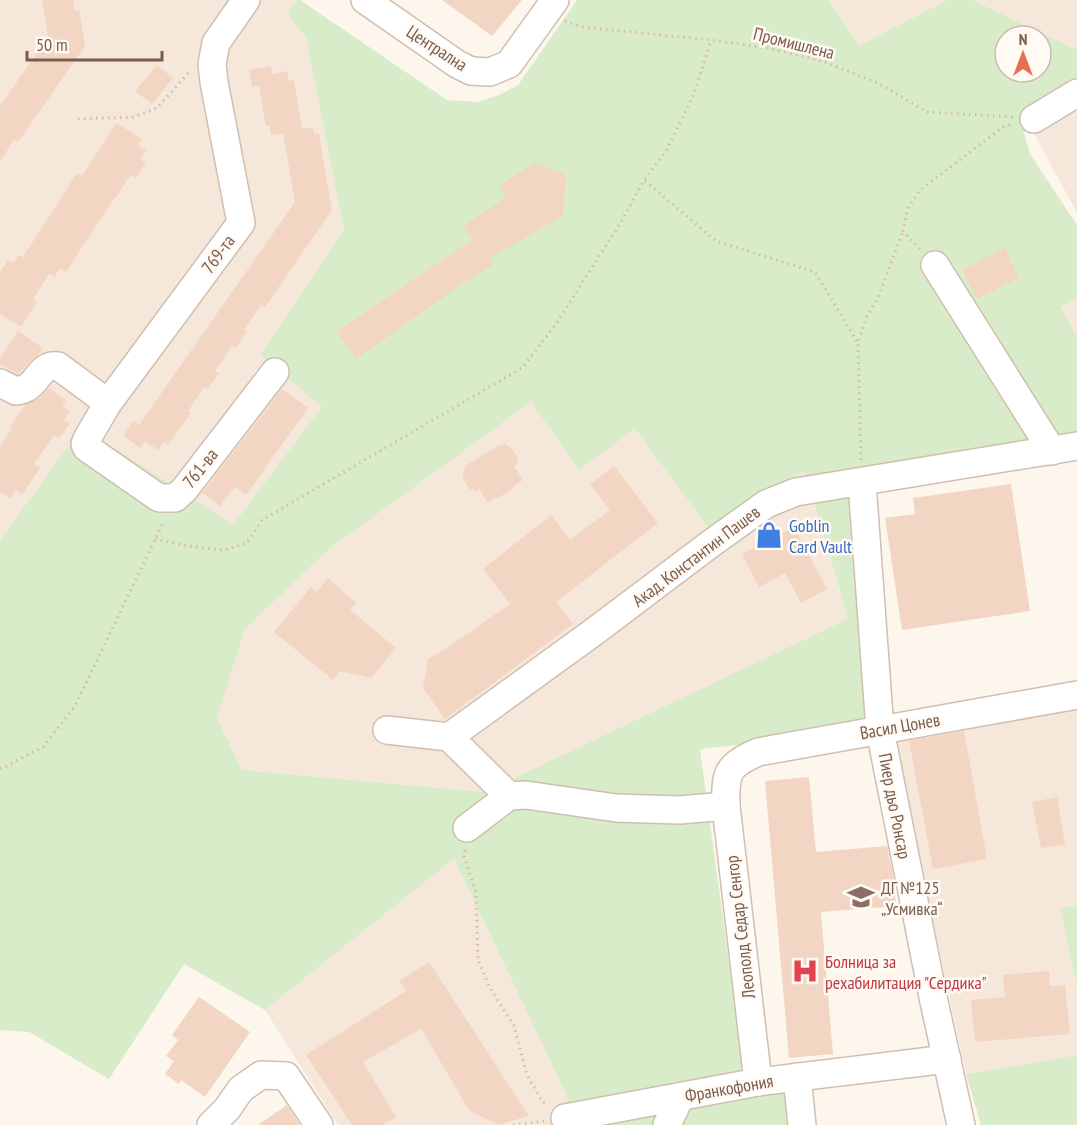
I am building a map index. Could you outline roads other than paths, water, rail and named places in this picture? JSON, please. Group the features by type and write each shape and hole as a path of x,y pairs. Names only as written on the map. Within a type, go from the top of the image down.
{"street":[{"name":"769-та","path":"108,403 241,223 212,64 216,43 246,0"},
{"name":"Централна","path":"365,0 457,64 471,71 490,72 509,64 555,0"},
{"path":"1034,119 1077,93"},
{"path":"935,265 1065,449"},
{"path":"0,382 16,391 26,389 47,367 58,366 108,403"},
{"name":"761-ва","path":"108,403 88,437 85,444 87,448 159,498 175,498 184,490 275,372"},
{"name":"Акад. Константин Пашев","path":"448,737 766,504 796,492 1065,449"},
{"name":"Пиер дьо Ронсар","path":"862,483 880,730 961,1125"},
{"name":"Васил Цонев","path":"729,772 734,765 758,752 1077,695"},
{"path":"387,730 448,737 509,796"},
{"name":"Леополд Седар Сенгор","path":"729,772 726,806 758,1082"},
{"path":"467,828 509,796 526,795 616,808 679,810 726,806"},
{"name":"Франкофония","path":"565,1118 758,1082 947,1059"},
{"path":"226,1120 241,1089 261,1075 286,1076 319,1125"},
{"path":"797,1077 802,1125"},
{"path":"667,1125 680,1097"}],"place":[{"name":"Goblin Card Vault","path":"769,535"},
{"name":"ДГ №125 „Усмивка“","path":"861,897"},
{"name":"Болница за рехабилитация \"Сердика\"","path":"805,971"}]}
